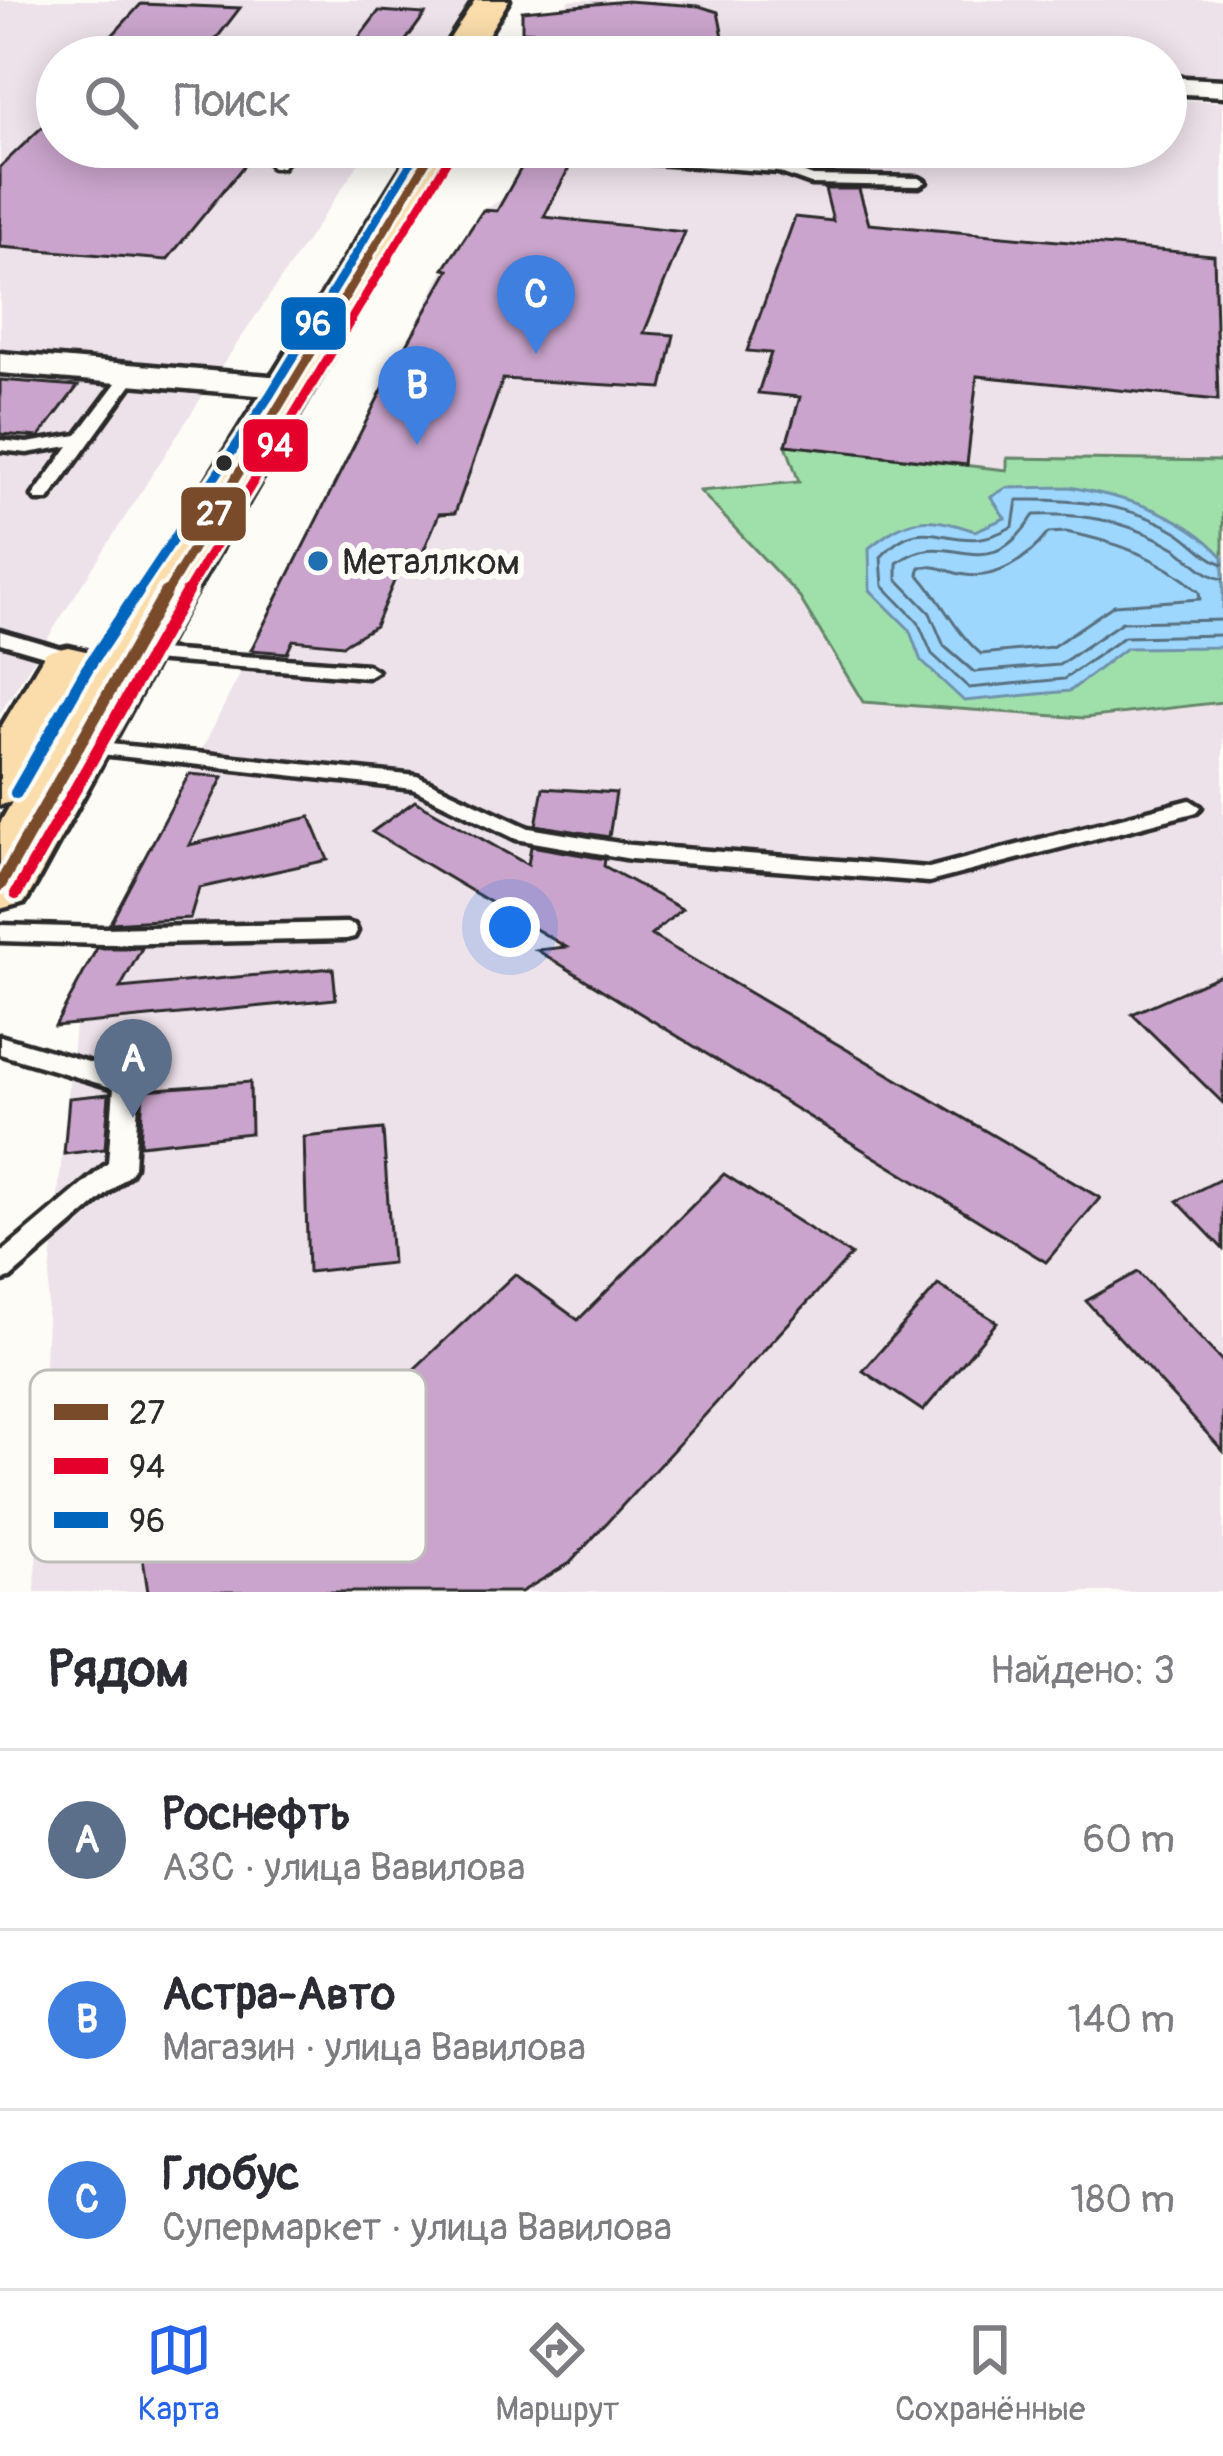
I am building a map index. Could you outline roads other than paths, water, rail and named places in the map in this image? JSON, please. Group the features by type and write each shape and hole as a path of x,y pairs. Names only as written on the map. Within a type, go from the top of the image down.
{"main road":[{"path":"470,36 493,0"},
{"path":"501,36 523,0"},
{"path":"0,886 389,168"},
{"path":"0,784 72,658 274,387 421,168"}],"street":[{"path":"1187,87 1223,88"},
{"path":"0,363 274,387"}],"lane":[{"path":"780,168 811,180 919,182"},
{"path":"42,496 131,374"},
{"path":"0,445 27,448 82,439"},
{"path":"0,637 72,658"},
{"path":"126,654 367,670"},
{"path":"74,746 417,783 524,834 632,852 929,875 1190,807"},
{"path":"0,932 103,936 346,931"},
{"path":"0,1045 127,1083 121,1167 0,1270"}],"water":[{"path":"1070,487 1133,502 1172,518 1223,557 1223,647 1126,648 1070,691 964,701 921,661 909,629 870,590 869,548 896,529 919,521 975,531 1005,518 991,497 1006,488"}],"place":[{"name":"Глобус","path":"536,354"},
{"name":"Астра-Авто","path":"417,445"},
{"name":"Металлком","path":"318,561"},
{"name":"Роснефть","path":"133,1118"}]}
